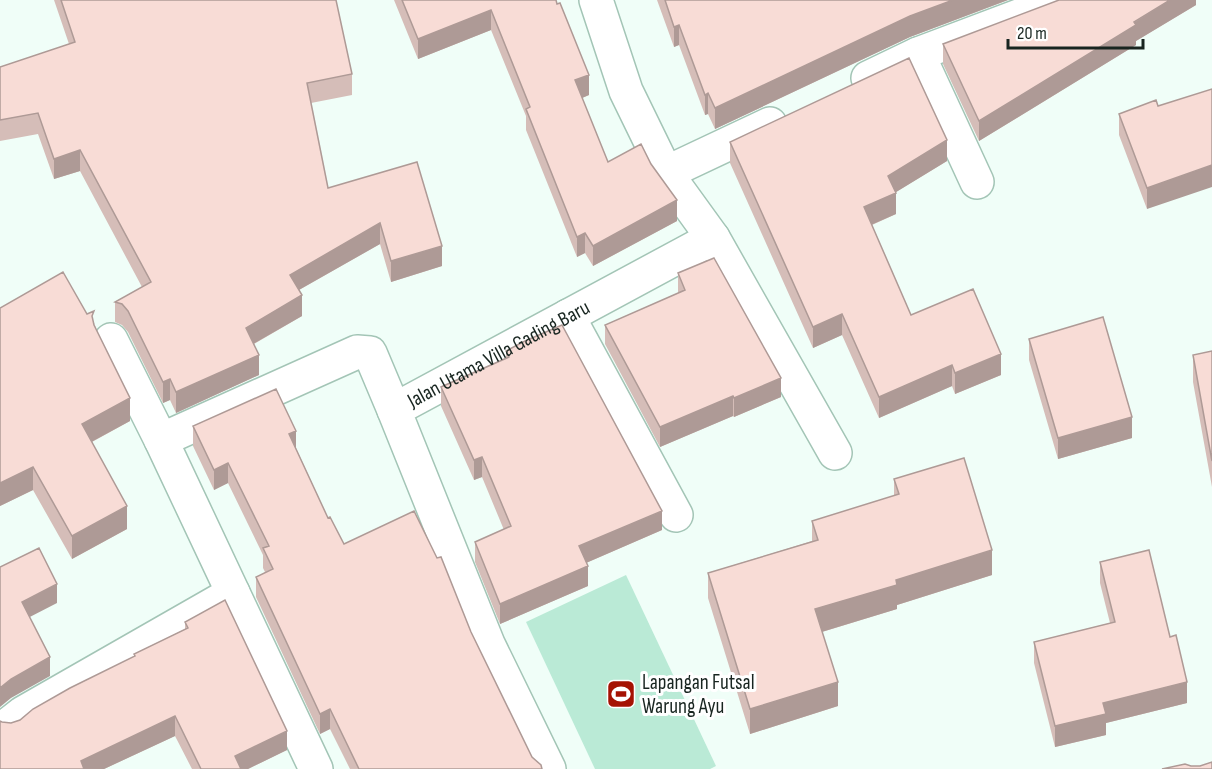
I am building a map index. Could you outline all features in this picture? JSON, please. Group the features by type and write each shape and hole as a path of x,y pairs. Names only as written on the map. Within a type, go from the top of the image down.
{"street":[{"path":"596,0 626,91 666,173 713,238 835,453"},
{"path":"844,89 918,54 1061,0"},
{"path":"918,54 977,182"},
{"path":"666,173 792,114"},
{"name":"Jalan Utama Villa Gading Baru","path":"549,769 488,644 394,411 713,238"},
{"path":"568,316 676,514"},
{"path":"111,340 316,769"},
{"path":"160,440 357,352 370,353 394,411"},
{"path":"9,724 23,713 233,592"}],"green space":[{"name":"Lapangan Futsal Warung Ayu","path":"626,575 716,766 710,769 595,769 526,622"}],"building":[{"path":"61,0 336,0 352,74 307,83 328,188 417,162 442,246 391,261 380,223 290,275 302,295 246,328 259,355 176,392 170,379 163,382 128,311 122,304 115,302 151,282 80,150 54,159 38,113 0,120 0,67 75,42"},
{"path":"402,0 556,0 557,4 560,3 589,75 575,80 608,162 641,144 651,164 677,200 593,246 585,233 577,237 526,109 530,107 491,10 418,39"},
{"path":"665,0 953,0 910,16 715,108 708,93 705,95 679,25 674,27"},
{"path":"1059,0 1170,0 1134,22 1136,25 979,121 943,44"},
{"path":"909,58 947,140 888,176 896,193 864,207 911,315 973,289 1001,354 955,373 952,365 879,397 842,314 813,327 730,142"},
{"path":"1212,89 1212,165 1147,188 1119,114 1156,100 1158,106"},
{"path":"714,258 781,378 660,427 605,325 685,290 678,273"},
{"path":"63,272 87,314 94,311 92,316 94,325 130,398 82,424 127,506 72,536 33,467 0,483 0,308"},
{"path":"1103,317 1132,417 1058,438 1029,339"},
{"path":"562,325 662,511 579,546 588,566 500,604 475,542 511,526 482,457 474,460 441,387 509,357 506,351"},
{"path":"1212,351 1212,461 1193,355"},
{"path":"276,389 296,431 289,434 328,518 330,517 344,544 414,511 437,558 441,557 471,632 532,757 542,769 359,769 330,709 320,714 256,577 273,569 263,548 269,546 228,463 214,470 193,426"},
{"path":"964,458 992,550 896,580 897,585 815,609 838,682 750,709 708,573 818,540 812,521 899,494 894,479"},
{"path":"39,548 57,584 22,602 50,657 11,679 0,688 0,567"},
{"path":"1149,550 1170,637 1176,635 1187,682 1103,703 1106,714 1055,726 1034,642 1115,622 1100,562"},
{"path":"225,600 287,731 235,756 241,769 201,769 175,716 81,761 84,769 0,769 0,721 11,723 20,720 33,709 70,688 188,628 185,622"},
{"path":"1212,762 1212,769 1162,769 1185,764 1200,766"}],"place":[{"name":"Lapangan Futsal Warung Ayu","path":"621,694"}]}
